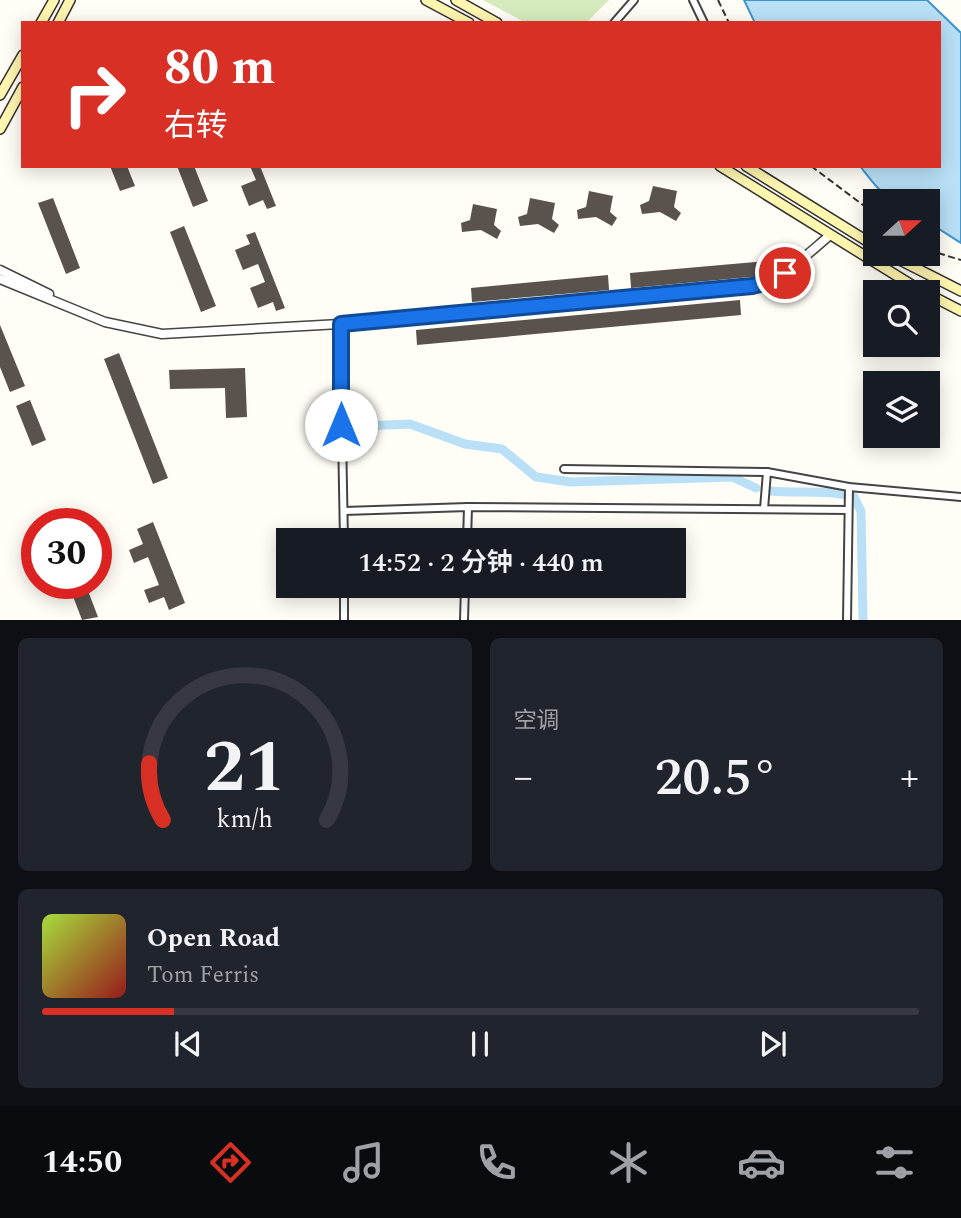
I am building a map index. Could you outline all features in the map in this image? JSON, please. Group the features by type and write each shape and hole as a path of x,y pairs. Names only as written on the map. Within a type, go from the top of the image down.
{"main road":[{"path":"42,21 54,0"},
{"path":"59,21 70,0"},
{"path":"426,0 465,21"},
{"path":"456,0 493,21"},
{"path":"0,95 21,58"},
{"path":"0,129 21,91"},
{"path":"723,168 903,280"},
{"path":"749,168 863,239"},
{"path":"912,266 961,291"},
{"path":"940,300 961,311"}],"street":[{"path":"616,21 634,0"},
{"path":"693,0 703,21"},
{"path":"0,279 105,322 162,334 341,324 752,286 772,281 785,273 829,236"},
{"path":"0,270 105,322"},
{"path":"341,324 344,528"},
{"path":"564,469 767,472 849,487 961,497"},
{"path":"764,509 767,472"},
{"path":"847,620 849,487"},
{"path":"344,511 468,507 848,510"},
{"path":"467,528 468,507"},
{"path":"344,598 344,620"},
{"path":"464,620 465,598"}],"path":[{"path":"718,0 728,21"},
{"path":"814,168 863,205"},
{"path":"940,254 961,260"}],"green space":[{"path":"483,0 609,0 588,21 522,21"}],"water":[{"path":"744,0 927,0 961,33 961,243 940,230 940,189 879,189 862,168 941,168 941,21 754,21"}],"building":[{"path":"111,168 128,168 135,186 120,191"},
{"path":"178,168 195,168 208,201 193,207"},
{"path":"251,168 261,168 276,206 267,209 263,200 249,206 241,186 256,180"},
{"path":"653,186 677,191 674,207 681,213 676,221 660,212 642,214 640,205 649,201"},
{"path":"589,191 613,196 610,212 617,218 612,226 596,217 578,219 577,210 586,207"},
{"path":"53,198 80,268 66,274 38,203"},
{"path":"530,198 555,203 552,219 559,225 554,233 538,224 520,226 518,217 527,214"},
{"path":"473,204 497,209 494,225 501,231 497,239 481,230 462,232 461,223 470,220"},
{"path":"184,226 216,306 201,312 170,232"},
{"path":"255,232 285,308 276,311 273,302 258,308 250,288 265,282 258,264 243,270 235,250 250,244 246,235"},
{"path":"766,261 768,273 761,276 631,288 630,273"},
{"path":"608,275 609,290 472,302 471,288"},
{"path":"740,300 741,315 417,345 416,330"},
{"path":"0,325 25,386 10,392 0,367"},
{"path":"119,353 168,478 153,484 104,359"},
{"path":"245,368 247,417 226,418 225,388 170,389 169,370"},
{"path":"30,400 46,440 32,446 16,406"},
{"path":"153,522 185,603 169,610 164,597 149,603 144,590 159,585 148,557 134,563 129,550 143,544 137,529"},
{"path":"74,599 91,599 98,617 82,620"}],"waterway":[{"path":"363,426 410,424 465,444 502,449 536,477 571,482 732,477 756,488"},
{"path":"771,491 834,493 854,497 861,511 863,620"}],"route":[{"path":"341,425 341,324 752,286 772,281 785,273"}]}
